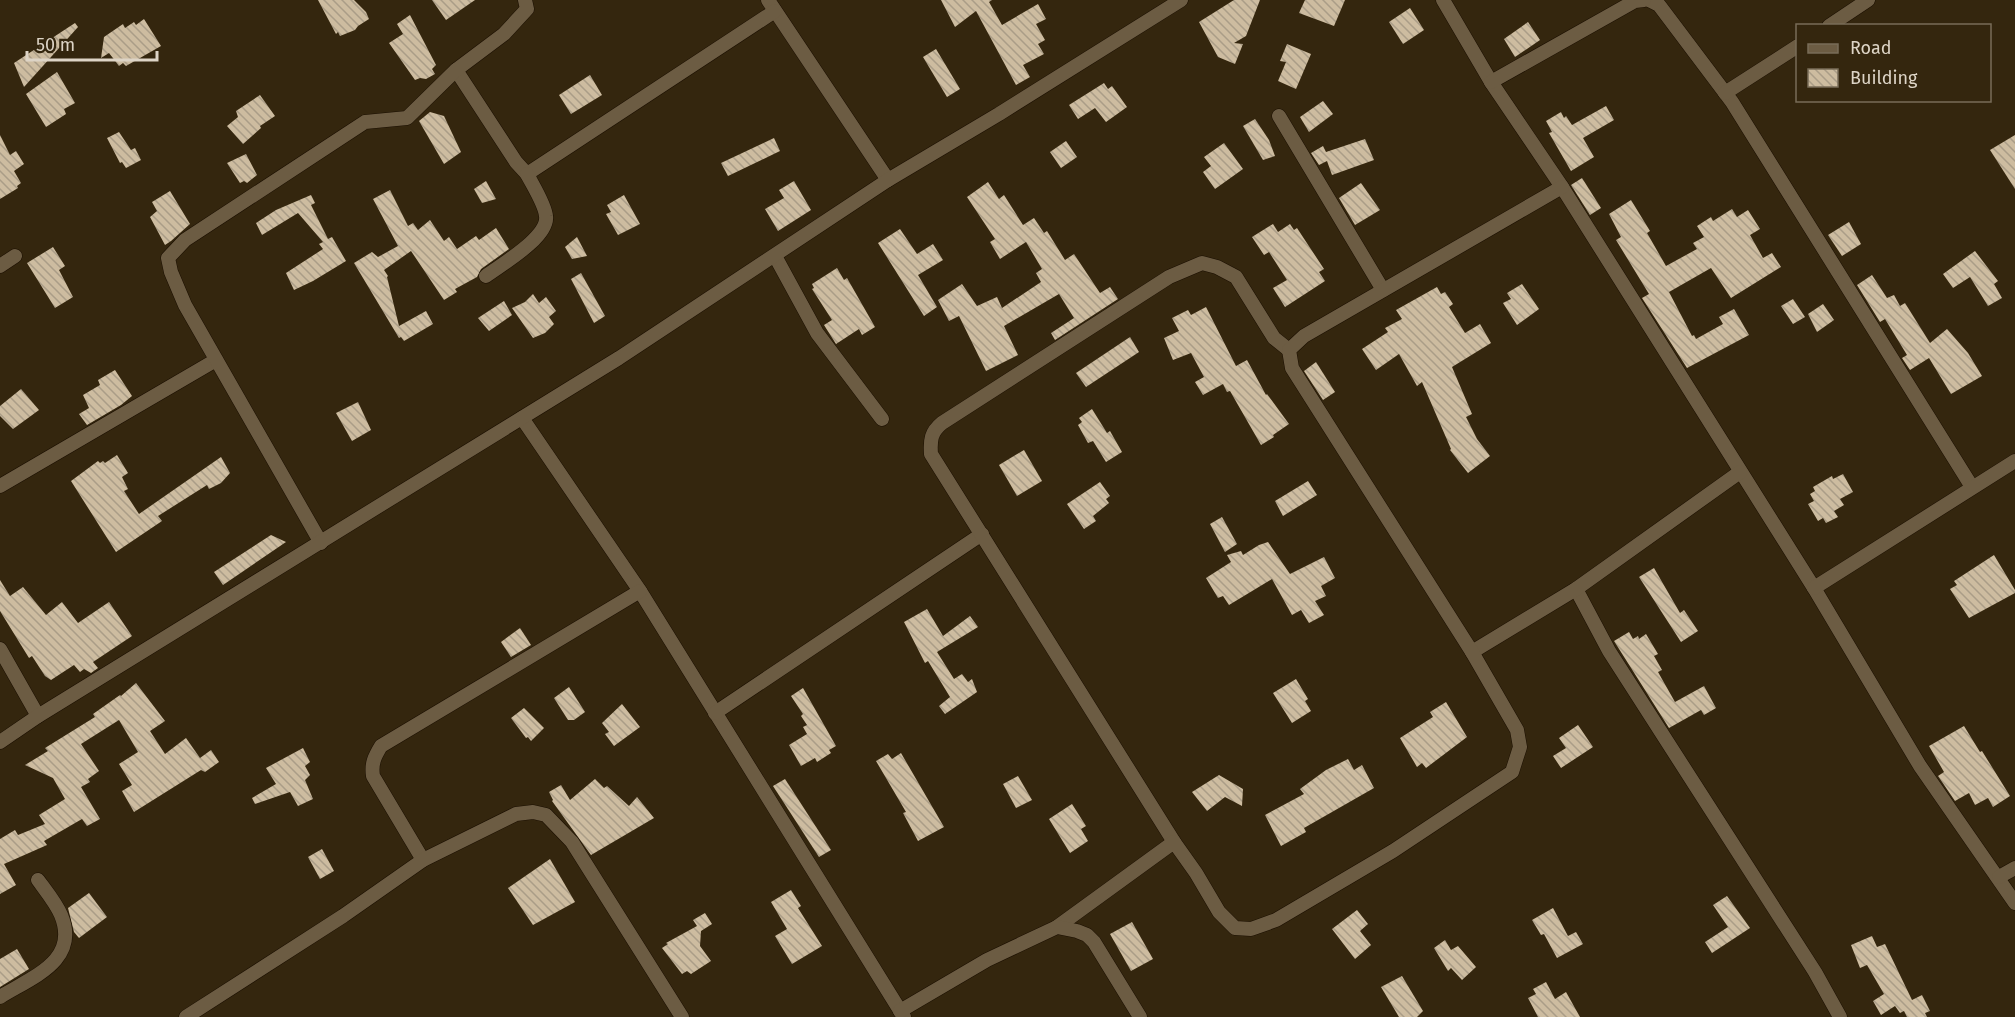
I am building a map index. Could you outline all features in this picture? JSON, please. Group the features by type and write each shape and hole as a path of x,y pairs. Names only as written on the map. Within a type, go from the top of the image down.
{"street":[{"path":"321,543 185,305 171,272 168,258 185,240 365,123 407,118 456,70 504,34 527,9 525,0"},
{"path":"0,742 38,716 619,358 888,180 999,114 1181,0"},
{"path":"1443,0 1491,82 1562,188 1814,588 1920,766 2015,903"},
{"path":"1491,82 1635,1 1644,0"},
{"path":"1648,0 1659,5 1725,93 1972,487"},
{"path":"1832,24 1868,0"},
{"path":"527,174 772,5 888,180"},
{"path":"1725,93 1796,47"},
{"path":"456,70 516,162 527,174 547,214 546,227 534,240 486,276"},
{"path":"1279,116 1383,290"},
{"path":"1289,350 1304,336 1562,188"},
{"path":"0,266 15,256"},
{"path":"775,256 817,333 882,419"},
{"path":"1202,263 1217,267 1236,277 1274,338 1289,350 1292,368 1472,652 1517,730 1520,747 1512,772 1393,851 1276,920 1251,930 1235,928 1219,912 931,454 930,438 935,429 1169,277 1202,263"},
{"path":"0,486 216,360"},
{"path":"522,418 640,591 902,1014 987,960 1058,927 1174,842"},
{"path":"1814,588 2015,461"},
{"path":"1472,652 1576,589 1740,472"},
{"path":"715,713 982,534"},
{"path":"1576,589 1609,651 1815,972 1840,1017"},
{"path":"423,860 373,776 374,757 381,746 640,591"},
{"path":"0,649 38,716"},
{"path":"186,1017 343,916 423,860 516,814 533,812 546,815 572,842 682,1017"},
{"path":"1999,878 2015,868"},
{"path":"0,997 56,962 65,946 66,933 61,914 38,880"},
{"path":"1058,927 1087,935 1094,942 1140,1017"}],"building":[{"path":"318,0 354,0 366,12 369,19 355,30 340,36 338,32 336,34"},
{"path":"432,0 475,0 446,20"},
{"path":"941,0 992,0 989,2 1002,25 1038,4 1046,19 1036,24 1045,40 1038,44 1044,54 1023,65 1030,77 1016,85 976,11 955,27"},
{"path":"1234,0 1260,0 1246,36 1234,43 1243,44 1235,64 1218,57 1199,22"},
{"path":"1305,0 1345,0 1334,26 1299,13"},
{"path":"1410,8 1424,30 1403,44 1389,22"},
{"path":"410,15 436,65 432,69 435,74 426,79 415,80 389,43 403,34 397,24"},
{"path":"144,19 161,46 126,66 123,63 119,66 109,53 101,58 104,37 123,24 125,28 134,22 136,25"},
{"path":"1528,22 1540,40 1515,57 1504,39"},
{"path":"75,23 78,27 24,87 14,63"},
{"path":"1287,44 1311,54 1296,89 1278,81 1286,62 1280,61"},
{"path":"936,49 960,89 947,97 923,57"},
{"path":"57,72 75,103 64,109 66,114 46,127 26,94"},
{"path":"590,75 602,95 571,114 559,95"},
{"path":"1104,83 1108,89 1112,86 1127,107 1106,122 1095,108 1078,119 1069,105"},
{"path":"260,95 275,116 260,126 261,128 243,144 227,126 238,117 236,111"},
{"path":"1323,101 1333,114 1309,132 1300,117"},
{"path":"1606,106 1614,120 1583,138 1594,157 1571,171 1549,133 1552,132 1546,121 1561,112 1572,125"},
{"path":"430,112 444,116 461,152 444,164 419,121"},
{"path":"1255,119 1269,140 1275,156 1263,160 1243,126"},
{"path":"119,132 131,150 135,148 141,160 126,168 122,162 120,163 107,138"},
{"path":"0,135 10,155 16,151 24,164 14,171 21,183 17,186 18,188 0,199"},
{"path":"2015,135 2015,189 1990,150"},
{"path":"774,138 780,151 728,176 721,163"},
{"path":"1365,139 1374,160 1332,175 1327,161 1319,165 1311,153 1323,146 1326,152"},
{"path":"1066,141 1077,157 1061,168 1050,152"},
{"path":"1224,143 1243,169 1215,189 1203,172 1211,166 1204,157"},
{"path":"246,154 257,175 247,183 244,181 240,183 227,163"},
{"path":"1582,178 1601,208 1590,215 1571,185"},
{"path":"486,181 496,199 482,203 474,189"},
{"path":"794,181 811,210 778,231 765,209 784,198 779,190"},
{"path":"988,182 999,199 1004,195 1023,225 1034,218 1044,233 1047,231 1065,260 1074,254 1100,293 1110,287 1118,299 1055,340 1051,333 1074,318 1059,294 1004,326 1018,355 986,371 959,316 949,321 938,300 962,284 977,306 997,297 1002,308 1041,282 1036,273 1042,269 1026,242 1000,259 990,242 995,239 967,197"},
{"path":"1361,183 1380,210 1355,225 1339,198"},
{"path":"390,190 408,226 413,223 418,230 430,220 444,241 449,237 457,249 476,236 479,240 496,228 509,249 481,269 477,277 455,289 457,292 444,300 411,251 384,270 388,276 399,326 426,311 433,324 404,341 401,337 399,338 354,263 372,252 378,257 398,246 373,199"},
{"path":"170,191 190,224 165,245 150,217 157,211 152,202"},
{"path":"311,195 315,203 311,205 328,239 332,237 346,261 294,290 286,273 323,249 319,244 323,242 298,213 262,235 256,223 276,210"},
{"path":"624,195 640,224 618,235 606,214 611,212 607,205"},
{"path":"1631,200 1650,231 1647,233 1666,266 1697,249 1693,243 1704,237 1697,226 1711,217 1713,221 1732,209 1737,217 1748,210 1760,229 1750,235 1763,258 1772,253 1781,267 1731,298 1711,268 1669,292 1692,336 1694,335 1696,339 1723,324 1719,317 1734,309 1749,335 1687,368 1642,298 1649,294 1616,240 1621,237 1609,214"},
{"path":"1849,222 1861,244 1842,256 1828,235"},
{"path":"1273,224 1278,232 1290,224 1294,230 1297,228 1324,269 1319,272 1325,281 1285,307 1273,288 1287,280 1269,252 1264,255 1252,237"},
{"path":"900,229 917,254 933,244 943,260 918,275 937,307 924,316 878,243"},
{"path":"577,237 587,256 572,259 565,247"},
{"path":"53,247 65,266 59,270 73,297 55,308 27,263"},
{"path":"1975,251 1998,281 1994,284 2002,298 1988,306 1970,277 1953,288 1943,274"},
{"path":"837,268 844,280 847,278 875,327 862,335 859,329 836,344 824,325 832,320 812,289 814,288 812,284"},
{"path":"581,273 605,316 594,323 571,279"},
{"path":"1872,275 1887,298 1894,295 1900,306 1905,303 1930,343 1947,329 1968,353 1982,376 1951,394 1929,358 1910,370 1902,358 1907,355 1885,319 1880,322 1857,285"},
{"path":"1522,284 1539,309 1517,325 1503,303 1511,299 1507,293"},
{"path":"1437,287 1441,294 1445,292 1453,304 1449,307 1465,333 1480,324 1491,343 1452,367 1472,414 1466,417 1477,439 1490,456 1468,473 1450,450 1422,382 1417,386 1399,354 1376,370 1362,349 1388,332 1385,328 1402,319 1396,310"},
{"path":"533,294 539,303 546,297 556,311 549,317 554,324 545,333 533,338 512,308 525,302"},
{"path":"1793,299 1805,317 1793,324 1781,306"},
{"path":"504,301 512,315 489,331 478,318"},
{"path":"1823,304 1834,320 1817,332 1808,314"},
{"path":"1206,307 1236,366 1247,360 1266,395 1289,424 1261,445 1230,391 1227,392 1223,384 1203,395 1195,382 1204,377 1191,353 1173,360 1164,338 1179,331 1172,318 1188,310 1191,315"},
{"path":"1130,337 1139,352 1086,387 1076,373"},
{"path":"1316,362 1335,392 1323,400 1304,371"},
{"path":"115,370 132,396 87,425 79,414 89,408 83,395 100,385 98,380"},
{"path":"21,389 39,410 13,429 0,416 0,406"},
{"path":"358,402 371,430 352,441 336,413"},
{"path":"1092,409 1107,433 1110,431 1122,452 1106,462 1093,441 1088,443 1078,425 1082,422 1079,418"},
{"path":"1024,450 1042,481 1017,496 999,465"},
{"path":"117,455 128,473 122,477 128,489 124,491 139,514 221,457 230,473 221,483 209,489 207,485 158,516 162,521 116,552 71,481 98,461 105,463"},
{"path":"1843,474 1853,492 1840,499 1844,505 1834,511 1838,517 1826,523 1823,518 1818,521 1808,504 1814,501 1810,494 1815,491 1813,487 1832,476 1833,479"},
{"path":"1308,481 1317,495 1283,516 1275,501"},
{"path":"1100,482 1110,496 1106,499 1109,503 1093,516 1096,521 1084,529 1067,504"},
{"path":"1222,517 1237,544 1225,552 1210,524"},
{"path":"271,535 286,542 223,585 214,572"},
{"path":"1268,542 1290,574 1324,557 1335,578 1321,586 1326,596 1315,601 1324,615 1309,623 1301,610 1292,615 1272,579 1229,605 1223,596 1218,598 1206,578 1231,562 1227,555 1241,551 1243,555"},
{"path":"1994,555 2015,593 1969,618 1950,589 1957,585 1954,581"},
{"path":"1654,568 1680,613 1684,610 1698,631 1681,642 1639,577"},
{"path":"0,580 10,596 23,587 46,615 62,602 78,623 109,602 132,636 93,662 98,668 91,673 84,669 80,672 74,665 51,680 45,676 32,656 29,658 0,611"},
{"path":"927,609 943,636 970,616 978,627 937,652 954,679 962,674 968,682 972,679 977,692 945,714 939,706 950,697 928,661 925,663 904,622"},
{"path":"520,628 531,645 511,657 501,642"},
{"path":"1629,632 1633,639 1638,636 1639,639 1646,634 1658,654 1654,656 1662,670 1658,672 1675,702 1704,686 1716,708 1704,715 1701,710 1669,728 1614,641"},
{"path":"1296,679 1308,699 1305,701 1311,711 1292,723 1273,693"},
{"path":"136,683 165,721 150,731 165,754 186,738 200,758 211,750 219,762 205,772 201,770 134,812 122,791 132,785 119,764 138,752 119,720 81,744 99,771 88,779 90,782 81,787 100,819 87,826 82,819 44,841 47,845 4,864 16,885 0,894 0,839 15,830 18,835 45,824 39,815 65,799 53,778 25,765 48,751 45,748 95,717 93,714"},
{"path":"569,687 585,712 574,720 568,720 554,698"},
{"path":"803,688 836,746 829,750 831,753 817,762 815,758 801,766 789,745 807,734 803,727 807,725 801,716 803,714 791,696"},
{"path":"1446,702 1467,737 1426,768 1422,763 1417,767 1400,738 1433,717 1430,712"},
{"path":"622,704 640,727 614,746 605,734 609,732 602,723"},
{"path":"524,708 544,728 531,741 528,737 526,738 511,718"},
{"path":"1578,725 1593,747 1561,768 1553,756 1566,748 1559,738"},
{"path":"1964,726 2010,796 1993,807 1988,798 1975,805 1969,793 1955,801 1938,776 1944,772 1929,746"},
{"path":"303,748 310,762 305,766 310,775 305,780 313,799 298,806 290,792 255,804 252,798 276,784 266,768"},
{"path":"901,753 944,827 918,841 903,813 906,812 876,761 888,754 892,759"},
{"path":"1348,759 1354,770 1362,765 1374,788 1304,828 1306,832 1281,846 1265,815 1304,794 1300,789 1326,770"},
{"path":"1219,775 1243,789 1242,806 1225,797 1207,811 1192,792"},
{"path":"1018,776 1032,800 1016,808 1003,784"},
{"path":"595,779 604,788 607,786 629,806 637,797 654,818 591,855 552,801 549,792 561,785 570,800"},
{"path":"785,779 831,850 819,857 773,786"},
{"path":"1072,804 1086,826 1081,829 1088,841 1070,853 1049,819"},
{"path":"322,849 334,871 320,879 308,857"},
{"path":"550,859 575,902 533,925 508,888"},
{"path":"791,890 801,906 798,908 822,946 792,964 775,936 787,929 771,902"},
{"path":"89,893 107,917 79,938 74,932 68,908"},
{"path":"1727,896 1750,928 1712,953 1705,942 1728,927 1713,905"},
{"path":"1553,908 1568,936 1576,932 1583,944 1557,958 1544,934 1541,935 1532,920"},
{"path":"1357,910 1368,924 1360,931 1371,945 1355,959 1332,929"},
{"path":"705,913 712,924 701,931 700,946 711,961 691,974 687,971 682,974 662,948 668,944 666,943 697,926 693,920"},
{"path":"1132,922 1153,959 1131,971 1110,934"},
{"path":"1872,936 1877,947 1885,944 1912,1000 1922,995 1930,1011 1925,1013 1927,1017 1907,1017 1904,1011 1900,1013 1895,1006 1881,1015 1873,1001 1884,994 1867,965 1860,968 1851,945"},
{"path":"1445,940 1451,950 1458,946 1476,967 1462,980 1451,968 1448,971 1434,948"},
{"path":"17,949 29,969 0,987 0,959"},
{"path":"1402,976 1423,1011 1417,1017 1399,1017 1381,987"},
{"path":"1546,982 1555,999 1566,992 1580,1017 1538,1017 1528,998 1536,994 1533,989"}]}
